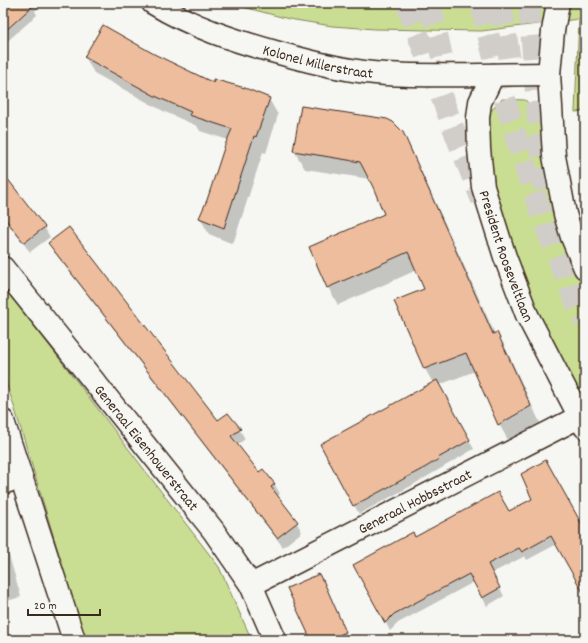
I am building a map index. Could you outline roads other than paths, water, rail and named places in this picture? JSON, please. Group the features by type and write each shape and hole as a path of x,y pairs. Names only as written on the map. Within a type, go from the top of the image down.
{"street":[{"name":"Kolonel Millerstraat","path":"153,3 195,25 244,44 341,68 385,74 549,74"},
{"path":"558,3 553,31 549,74 554,156 560,192 572,237 585,268"},
{"name":"President Rooseveltlaan","path":"493,75 480,102 478,118 479,154 483,187 505,257 527,315 582,422"},
{"name":"Generaal Eisenhowerstraat","path":"3,268 194,506 238,566 251,585 272,639"},
{"path":"3,422 12,480 74,640"},
{"name":"Generaal Hobbsstraat","path":"251,585 582,422"}],"tunnel":[{"path":"406,3 482,200"},
{"path":"430,3 447,80"},
{"path":"481,3 490,44 512,125 538,205 568,283 585,322"},
{"path":"501,3 514,87"},
{"path":"529,3 544,195"}]}
